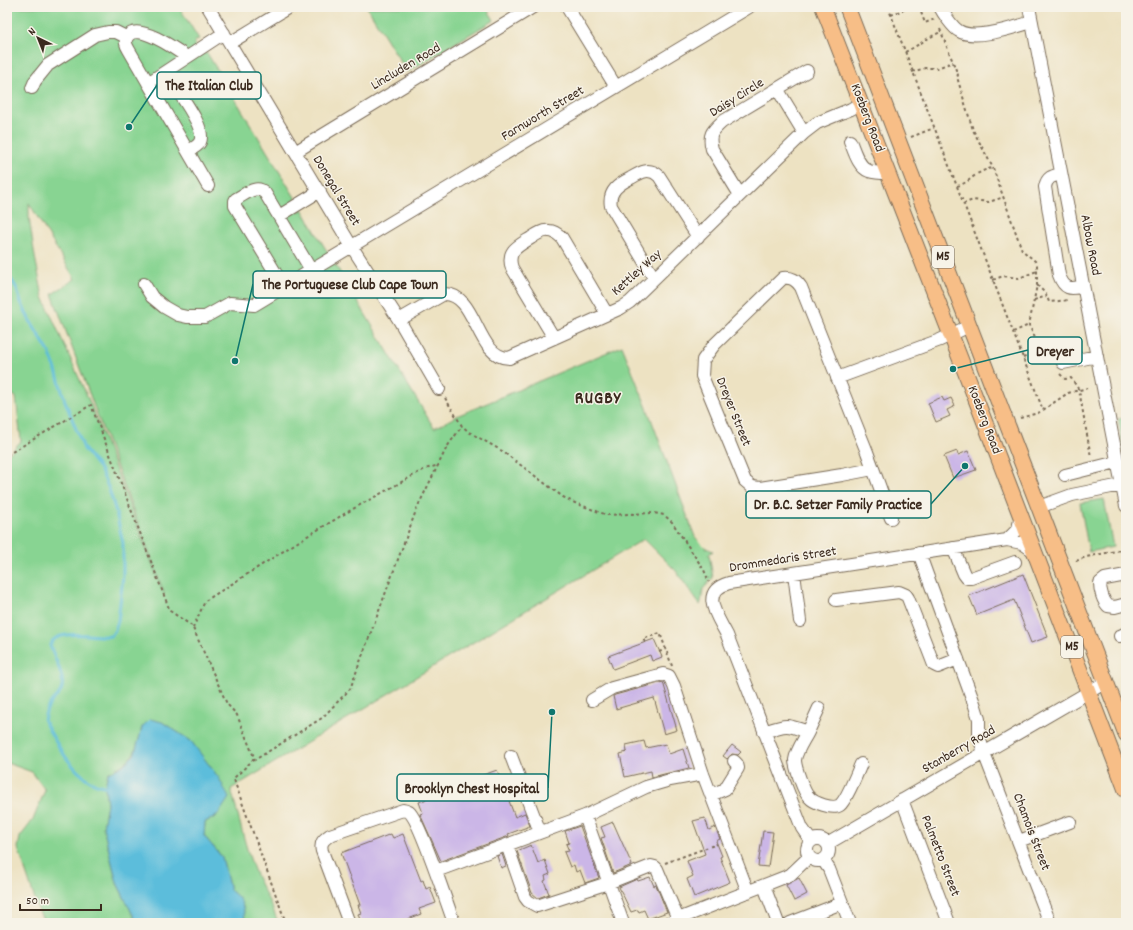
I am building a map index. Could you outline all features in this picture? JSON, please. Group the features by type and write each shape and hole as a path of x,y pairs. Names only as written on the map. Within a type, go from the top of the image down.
{"main road":[{"name":"Koeberg Road","path":"823,7 1021,515 1126,790"},
{"name":"Koeberg Road","path":"847,7 1126,734"}],"street":[{"name":"Donegal Street","path":"208,7 320,191 352,247 399,320 439,389"},
{"path":"148,83 188,57 289,7"},
{"name":"Lincluden Road","path":"295,152 534,7"},
{"path":"567,7 616,88"},
{"name":"Farnworth Street","path":"144,284 152,297 164,307 178,314 205,317 230,303 254,305 749,7"},
{"path":"940,7 958,31 967,34 978,34 1008,29 1032,22"},
{"name":"Albow Road","path":"1029,7 1117,462 1124,484 1126,506"},
{"path":"32,88 35,81 48,65 95,35 116,32 126,37"},
{"path":"188,57 145,33 130,33 126,37 125,42 129,50 208,186"},
{"name":"Daisy Circle","path":"740,195 712,149 709,141 711,134 722,122 778,90 807,71"},
{"name":"Daisy Circle","path":"778,90 804,133"},
{"path":"178,91 200,129 202,136 198,145 188,152"},
{"name":"Kettley Way","path":"399,320 444,294 448,294 458,298 462,303 490,350 498,356 509,358 621,308 630,302 698,237 804,133 825,119 851,109 861,103"},
{"path":"850,141 862,166 866,170 870,172 888,173"},
{"path":"654,278 611,206 611,195 618,185 644,170 656,172 698,237"},
{"path":"1061,174 1051,176 1046,181 1045,187 1059,275 1061,282 1072,289 1083,286"},
{"path":"284,287 235,206 234,201 236,199 258,188 265,193 311,270"},
{"path":"279,216 320,191"},
{"path":"554,338 512,268 510,261 511,255 517,246 539,233 551,231 560,235 607,314"},
{"name":"Dreyer Street","path":"872,469 760,488 752,487 745,481 702,376 703,360 714,344 783,278 796,280 801,287 867,452 891,518"},
{"path":"837,378 940,340 969,326"},
{"path":"1064,363 1097,356"},
{"path":"1065,475 1117,462"},
{"path":"1039,507 1072,495 1124,484"},
{"path":"1007,540 1018,529 1021,515"},
{"name":"Drommedaris Street","path":"714,593 719,587 729,583 1007,540 1022,543 1035,552"},
{"path":"953,548 967,578 971,578 1014,562"},
{"name":"Chamois Street","path":"919,554 977,712 979,719 979,737 984,753 1050,923"},
{"path":"794,573 800,621"},
{"path":"1126,575 1105,579 1100,583 1100,586 1103,599 1108,606 1116,607 1126,604"},
{"path":"836,600 899,592 903,593 908,598 934,665 938,667 958,660"},
{"path":"714,593 712,601 714,610 727,635 802,828 811,841"},
{"path":"592,700 612,688 663,674 668,676 674,686 703,774 748,892"},
{"name":"Stanberry Road","path":"827,844 1106,682"},
{"path":"819,708 797,754 796,762 806,794 812,800 830,807 838,806 844,800 861,764"},
{"path":"764,732 784,725 789,725 808,732"},
{"path":"511,756 540,832"},
{"path":"711,795 725,789 738,768 734,761"},
{"path":"436,871 585,816 646,787 670,780 703,774"},
{"name":"Palmetto Street","path":"902,800 949,923"},
{"path":"349,923 321,845 330,835 403,810 409,812 416,822 436,871 454,923"},
{"path":"585,816 623,923"},
{"path":"1019,841 1070,822"},
{"path":"820,839 827,844 829,852 823,860 815,861 809,857 807,847 811,841 820,839"},
{"path":"507,845 525,897 528,901 537,906 608,883 651,866 654,867 660,876 673,921 790,876 809,857"},
{"path":"823,860 829,869 850,923"},
{"path":"764,886 778,923"},
{"path":"790,923 842,903"}],"path":[{"path":"888,7 1043,410"},
{"path":"891,15 910,7"},
{"path":"919,7 925,23 936,19"},
{"path":"939,26 958,74 957,77 973,130 993,168 1022,250 1036,262 1037,265 1037,285 1029,325 1041,351 1065,379 1071,378 1079,390 1091,456"},
{"path":"905,52 912,49 930,36 942,32"},
{"path":"912,72 925,68 937,68 953,62"},
{"path":"912,137 934,128"},
{"path":"956,186 969,181 984,170 993,168"},
{"path":"964,204 972,200 989,202 1004,197"},
{"path":"993,280 1003,276 1019,278 1037,270"},
{"path":"1037,285 1048,296 1049,302 1069,300"},
{"path":"1034,300 1048,296"},
{"path":"1013,332 1029,325"},
{"path":"1023,358 1041,351"},
{"path":"1020,418 1038,413 1068,393 1087,388"},
{"path":"439,389 462,426 469,432 502,450 563,496 575,503 608,515 654,513 664,515 672,522 704,570 714,593"},
{"path":"7,455 91,405 170,611 192,626 228,704 237,715 254,757 252,761"},
{"path":"286,923 234,784 234,778 252,761 322,718 350,690 418,508 447,447 462,426"},
{"path":"193,628 205,601 351,510 425,469 439,465"},
{"path":"1076,561 1086,557 1126,549"},
{"path":"645,642 643,639 660,633 673,668 668,676"},
{"path":"660,652 666,649"},
{"path":"654,867 728,840"}],"green space":[{"path":"7,7 179,7 199,39 195,41 195,45 200,54 207,53 296,199 293,202 298,211 300,212 300,209 302,209 328,253 331,265 335,264 434,428 459,415 622,346 647,408 695,537 706,548 713,551 709,554 713,578 703,589 700,605 676,571 644,539 231,789 252,865 278,923 245,923 242,904 238,897 230,890 222,857 204,836 205,822 217,816 191,741 162,722 142,727 138,744 132,755 123,764 108,773 105,786 107,804 103,827 117,883 137,923 45,923 39,912 18,848 20,837 33,820 45,790 32,772 7,763 7,456 21,441 16,397 7,391","holes":["29,203 75,279 52,294 164,593 91,405 43,297 29,218"]},
{"path":"367,7 486,7 494,20 407,72"},
{"path":"1126,418 1126,463 1118,419"},
{"path":"1104,499 1113,547 1089,552 1080,503"}],"water":[{"path":"150,719 162,722 191,741 219,778 229,798 217,816 205,822 204,836 222,857 230,890 238,897 242,904 245,923 137,923 117,883 103,827 107,804 105,786 108,773 122,766 134,755 142,727"}],"building":[{"path":"942,397 944,401 951,398 955,406 947,410 950,416 936,422 928,403"},
{"path":"957,451 958,455 968,451 976,470 953,478 944,456"},
{"path":"1023,574 1048,637 1031,643 1014,600 977,615 969,596"},
{"path":"654,639 662,657 652,661 650,655 613,669 608,656"},
{"path":"663,682 677,730 664,734 654,698 616,709 613,696"},
{"path":"644,741 646,748 666,744 669,754 683,749 689,768 652,777 651,771 625,777 620,754 627,752 626,745"},
{"path":"732,745 741,752 738,755 732,754 727,759 723,756"},
{"path":"497,770 500,777 503,776 505,781 511,778 517,792 510,795 512,800 509,801 515,817 525,813 530,826 508,834 509,836 441,861 420,814 423,813 419,802 462,786 460,782"},
{"path":"705,818 709,830 715,827 720,839 716,841 722,856 720,857 730,882 694,897 687,879 693,876 687,861 705,854 693,821"},
{"path":"613,822 632,865 613,873 601,838 605,837 601,827"},
{"path":"580,826 599,878 585,883 580,870 576,872 574,865 570,867 564,852 569,851 566,844 569,843 565,831"},
{"path":"763,831 773,832 768,867 758,866"},
{"path":"391,834 393,838 403,834 421,881 423,880 426,889 430,887 436,903 419,909 421,914 398,923 361,923 358,914 361,913 358,905 360,905 341,853"},
{"path":"531,845 538,863 545,860 550,874 545,876 546,880 544,881 549,894 538,898 532,893 517,851"},
{"path":"502,854 506,866 501,868 497,856"},
{"path":"650,877 654,886 656,885 667,912 648,919 644,910 639,912 637,910 631,912 619,887 637,879 638,881"},
{"path":"799,878 807,894 794,901 786,885"}],"waterway":[{"path":"7,273 16,287 29,319 49,352 65,401 84,449 100,469 109,489 123,543 123,576 118,621 115,630 111,636 77,634 60,636 50,645 62,676 62,689 48,708 44,721 64,754 76,769 90,781 108,787"}],"place":[{"name":"The Italian Club","path":"129,127"},
{"name":"The Portuguese Club Cape Town","path":"235,361"},
{"name":"Dreyer","path":"953,369"},
{"name":"Dr. B.C. Setzer Family Practice","path":"965,466"},
{"name":"Brooklyn Chest Hospital","path":"552,712"}],"district":[{"name":"RUGBY","path":"598,399"}]}
